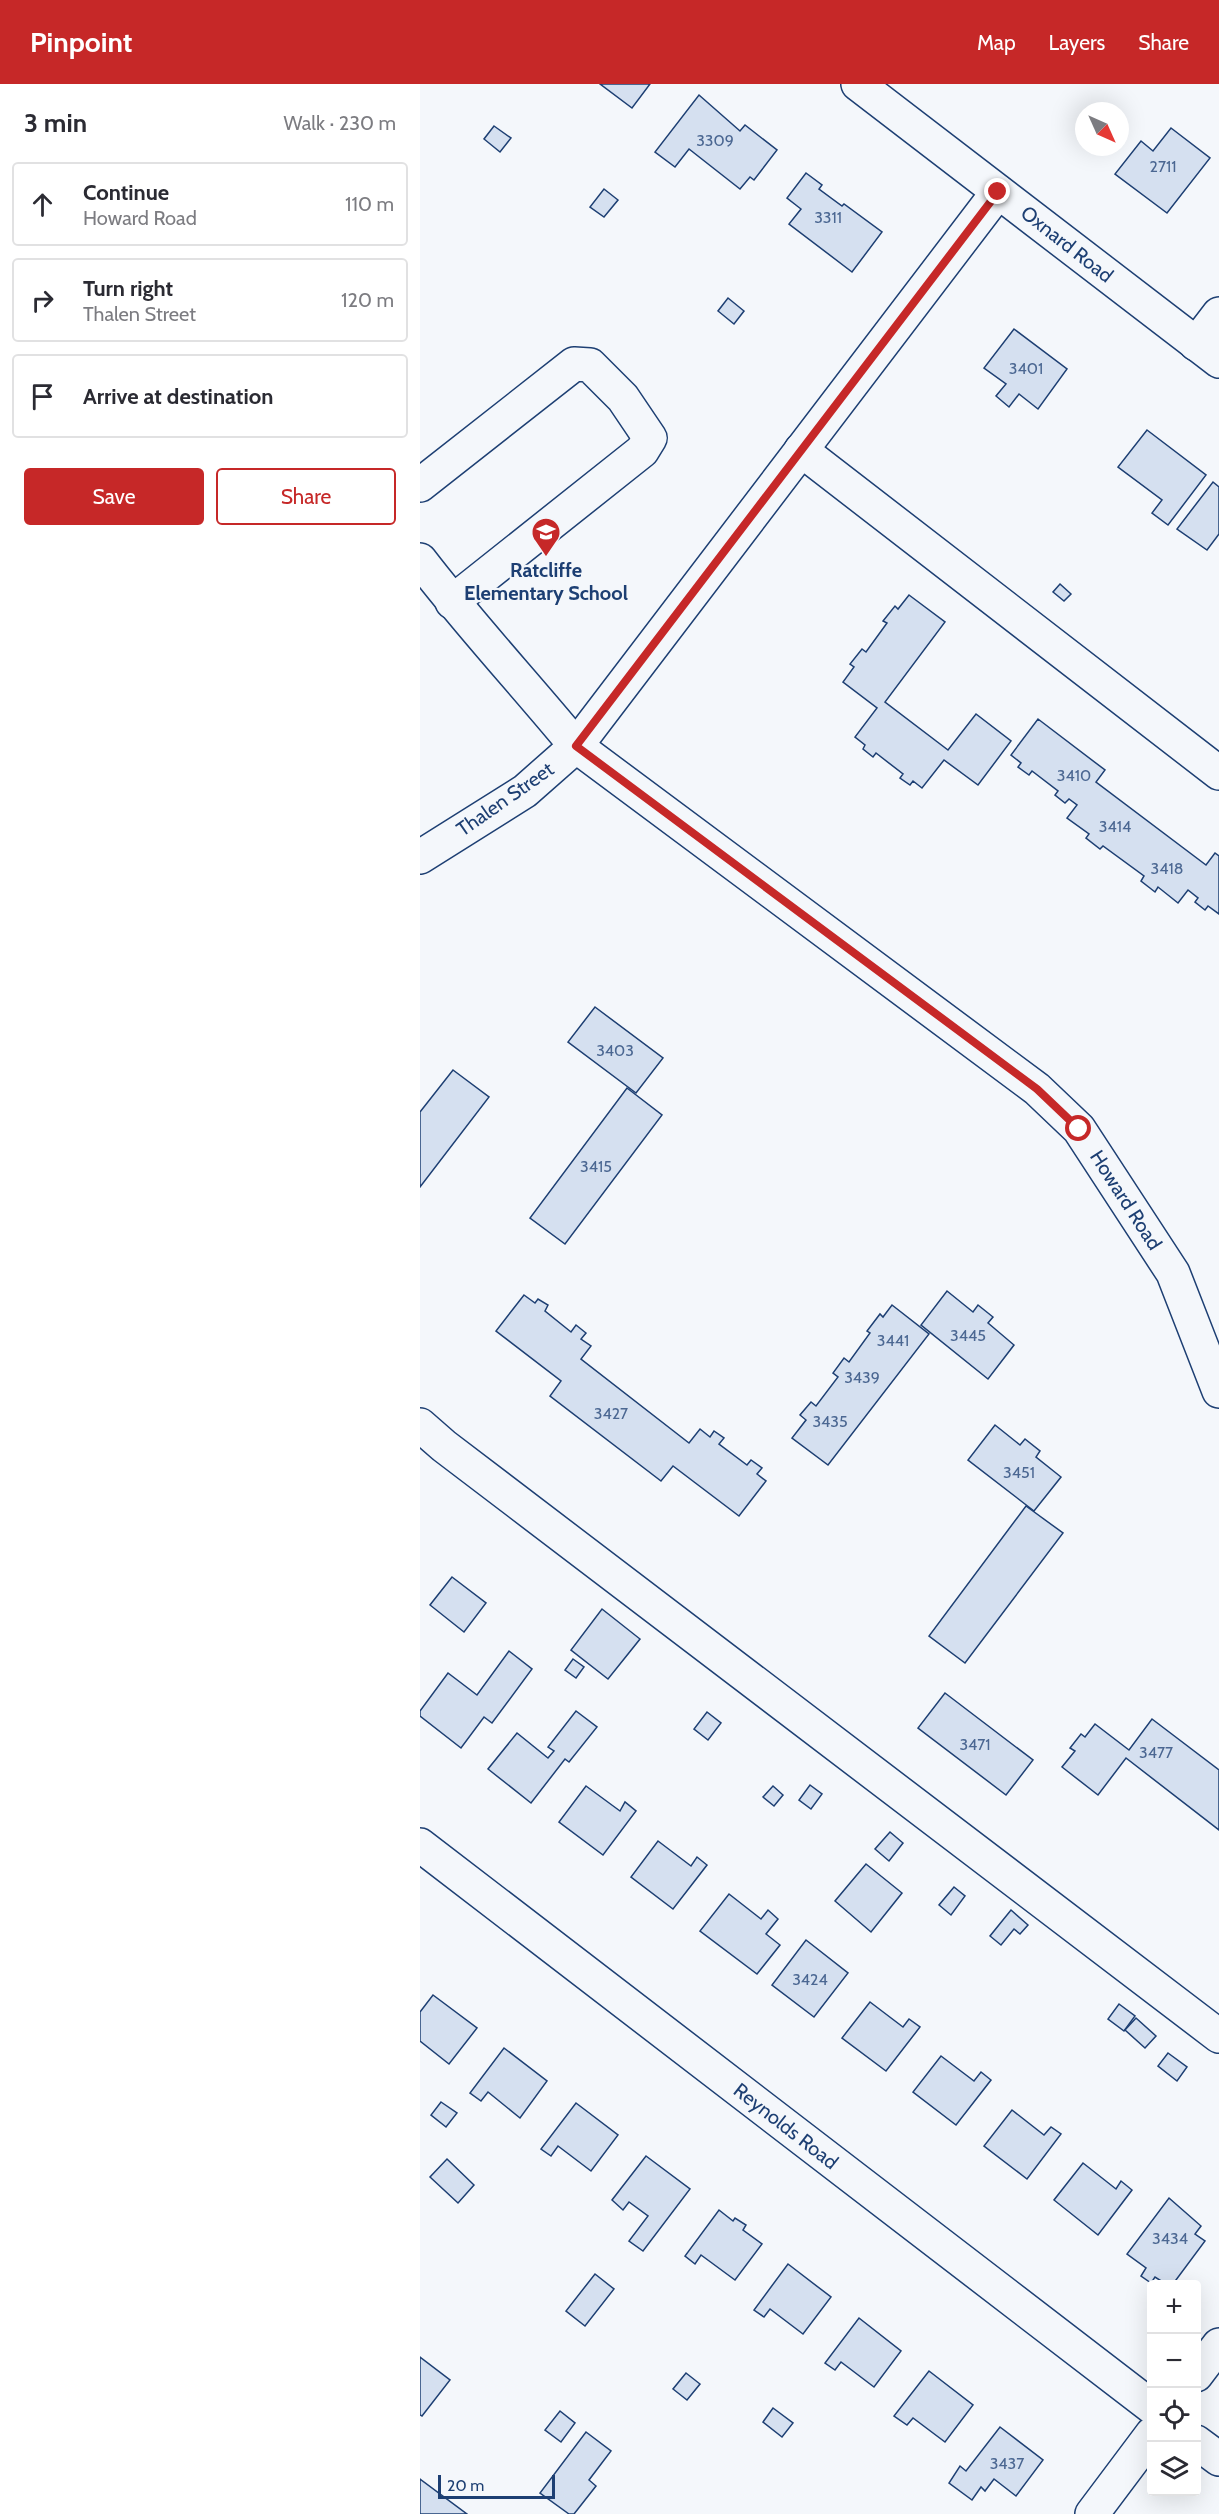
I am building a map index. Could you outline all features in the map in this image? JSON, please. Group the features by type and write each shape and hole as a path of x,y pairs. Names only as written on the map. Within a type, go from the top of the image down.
{"street":[{"name":"Oxnard Road","path":"858,84 1208,352"},
{"name":"Thalen Street","path":"420,857 525,790 576,746 998,192"},
{"path":"1208,352 1219,314"},
{"path":"420,484 574,364 590,365 624,398 650,438 642,452 452,602"},
{"path":"801,450 1219,773"},
{"name":"Howard Road","path":"420,560 452,602 521,679 576,746 1037,1089 1079,1129 1173,1273 1219,1391"},
{"path":"420,1425 444,1446 1219,2036"},
{"name":"Reynolds Road","path":"420,1845 1147,2403"},
{"path":"1201,2370 1219,2345"},
{"path":"1092,2514 1147,2441"},
{"path":"1201,2445 1219,2459"}],"building":[{"path":"600,84 650,84 632,108"},
{"path":"699,95 740,131 745,125 777,150 754,180 750,177 740,189 689,149 675,167 655,152"},
{"path":"494,126 511,138 500,152 484,139"},
{"path":"1171,128 1210,158 1167,213 1115,174 1141,141 1153,151"},
{"path":"806,173 822,185 819,189 882,232 852,272 789,224 801,209 787,198"},
{"path":"604,189 618,200 604,217 590,207"},
{"path":"728,298 744,311 734,324 718,311"},
{"path":"1014,329 1067,369 1038,409 1019,394 1009,407 996,396 1006,384 984,368"},
{"path":"1147,430 1206,475 1168,525 1152,513 1162,500 1118,467"},
{"path":"1213,482 1219,487 1219,534 1207,550 1177,529"},
{"path":"1060,584 1071,594 1064,601 1053,592"},
{"path":"909,595 945,622 885,702 948,750 976,714 1011,741 978,785 944,760 922,788 913,781 910,785 900,778 903,774 876,753 873,757 863,749 865,745 855,737 877,708 843,682 854,667 850,664 862,649 866,652 887,623 883,621 895,606 898,609"},
{"path":"1038,719 1105,770 1096,782 1206,865 1215,853 1219,856 1219,914 1208,906 1205,910 1195,902 1198,898 1188,890 1178,903 1158,887 1155,892 1141,881 1144,876 1103,846 1100,849 1086,838 1089,834 1067,818 1077,805 1069,799 1065,803 1055,795 1058,791 1032,771 1029,775 1018,767 1021,763 1011,755"},
{"path":"595,1007 663,1058 636,1093 568,1042"},
{"path":"453,1070 489,1097 420,1187 420,1112"},
{"path":"627,1088 662,1115 565,1244 530,1218"},
{"path":"947,1291 973,1312 978,1305 993,1317 988,1323 1014,1345 988,1379 921,1325"},
{"path":"524,1295 535,1303 538,1299 548,1305 545,1311 571,1332 576,1325 586,1333 581,1339 591,1346 581,1359 689,1443 700,1429 710,1437 714,1431 724,1438 719,1444 747,1465 751,1460 762,1468 757,1474 766,1481 739,1516 673,1466 661,1481 550,1396 561,1381 496,1331"},
{"path":"892,1305 929,1334 828,1465 792,1438 806,1420 800,1415 811,1402 816,1406 838,1377 833,1373 844,1358 849,1362 870,1333 867,1331 880,1314 883,1317"},
{"path":"995,1425 1020,1445 1025,1439 1040,1451 1036,1457 1061,1477 1034,1511 968,1460"},
{"path":"1026,1506 1063,1533 965,1663 929,1636"},
{"path":"452,1577 486,1603 464,1632 430,1605"},
{"path":"602,1609 640,1639 608,1679 571,1650"},
{"path":"509,1651 532,1669 492,1723 484,1717 461,1748 420,1716 420,1711 448,1673 477,1695"},
{"path":"573,1659 584,1667 576,1678 565,1670"},
{"path":"945,1693 1033,1760 1006,1795 918,1728"},
{"path":"576,1711 597,1727 569,1762 565,1759 531,1803 488,1769 517,1733 548,1758 554,1751 548,1747"},
{"path":"707,1712 721,1723 708,1740 694,1729"},
{"path":"1152,1719 1219,1770 1219,1830 1126,1758 1098,1795 1062,1767 1075,1751 1070,1748 1081,1734 1085,1737 1095,1724 1129,1750"},
{"path":"810,1785 822,1794 811,1809 799,1800"},
{"path":"586,1786 620,1811 625,1802 636,1811 603,1855 559,1822"},
{"path":"773,1786 783,1795 774,1806 763,1797"},
{"path":"890,1832 903,1843 889,1861 875,1849"},
{"path":"658,1841 691,1866 697,1857 707,1865 673,1909 631,1877"},
{"path":"866,1864 902,1893 871,1932 835,1901"},
{"path":"954,1887 965,1896 951,1915 939,1905"},
{"path":"729,1894 761,1919 768,1910 778,1919 766,1934 780,1945 757,1974 700,1931"},
{"path":"1011,1910 1028,1925 1020,1934 1014,1929 1001,1945 990,1936"},
{"path":"806,1940 848,1973 814,2017 772,1985"},
{"path":"433,1995 477,2028 449,2064 420,2041 420,2012"},
{"path":"870,2002 903,2027 909,2019 920,2027 886,2071 842,2038"},
{"path":"1119,2004 1135,2016 1124,2031 1108,2019"},
{"path":"1136,2018 1156,2036 1145,2048 1125,2030"},
{"path":"504,2048 547,2081 520,2118 488,2092 481,2101 470,2093"},
{"path":"1168,2053 1187,2067 1177,2081 1158,2066"},
{"path":"941,2056 974,2081 981,2072 991,2080 956,2125 913,2092"},
{"path":"441,2102 457,2113 446,2127 431,2115"},
{"path":"576,2103 618,2135 591,2171 558,2146 551,2156 541,2149"},
{"path":"1012,2110 1044,2135 1051,2127 1061,2134 1027,2179 984,2146"},
{"path":"646,2156 690,2189 643,2251 629,2241 648,2216 629,2202 623,2210 612,2200"},
{"path":"447,2159 474,2185 458,2203 430,2177"},
{"path":"1083,2163 1116,2189 1121,2181 1132,2190 1098,2235 1054,2200"},
{"path":"1169,2198 1201,2226 1195,2234 1205,2241 1176,2280 1160,2280 1155,2277 1153,2280 1147,2280 1141,2276 1146,2268 1127,2254"},
{"path":"719,2210 733,2221 735,2218 746,2225 743,2230 762,2244 735,2280 701,2255 695,2264 685,2256"},
{"path":"788,2264 831,2297 803,2334 770,2309 764,2317 754,2310"},
{"path":"595,2274 614,2289 585,2326 566,2311"},
{"path":"859,2318 901,2351 874,2387 841,2362 835,2370 825,2363"},
{"path":"420,2357 450,2380 422,2416 420,2415"},
{"path":"929,2371 973,2405 945,2442 913,2418 907,2425 894,2416"},
{"path":"686,2373 700,2384 687,2400 673,2389"},
{"path":"773,2408 793,2423 782,2437 763,2422"},
{"path":"560,2411 575,2423 561,2442 545,2430"},
{"path":"1000,2427 1043,2460 1016,2496 994,2479 985,2491 981,2487 972,2500 949,2483 960,2466 966,2471"},
{"path":"586,2432 611,2451 589,2480 596,2486 574,2514 569,2514 540,2493"},
{"path":"420,2479 467,2514 420,2514"}],"place":[{"name":"Ratcliffe Elementary School","path":"546,558"}],"route":[{"path":"998,192 576,746 1037,1089 1079,1129"}]}
